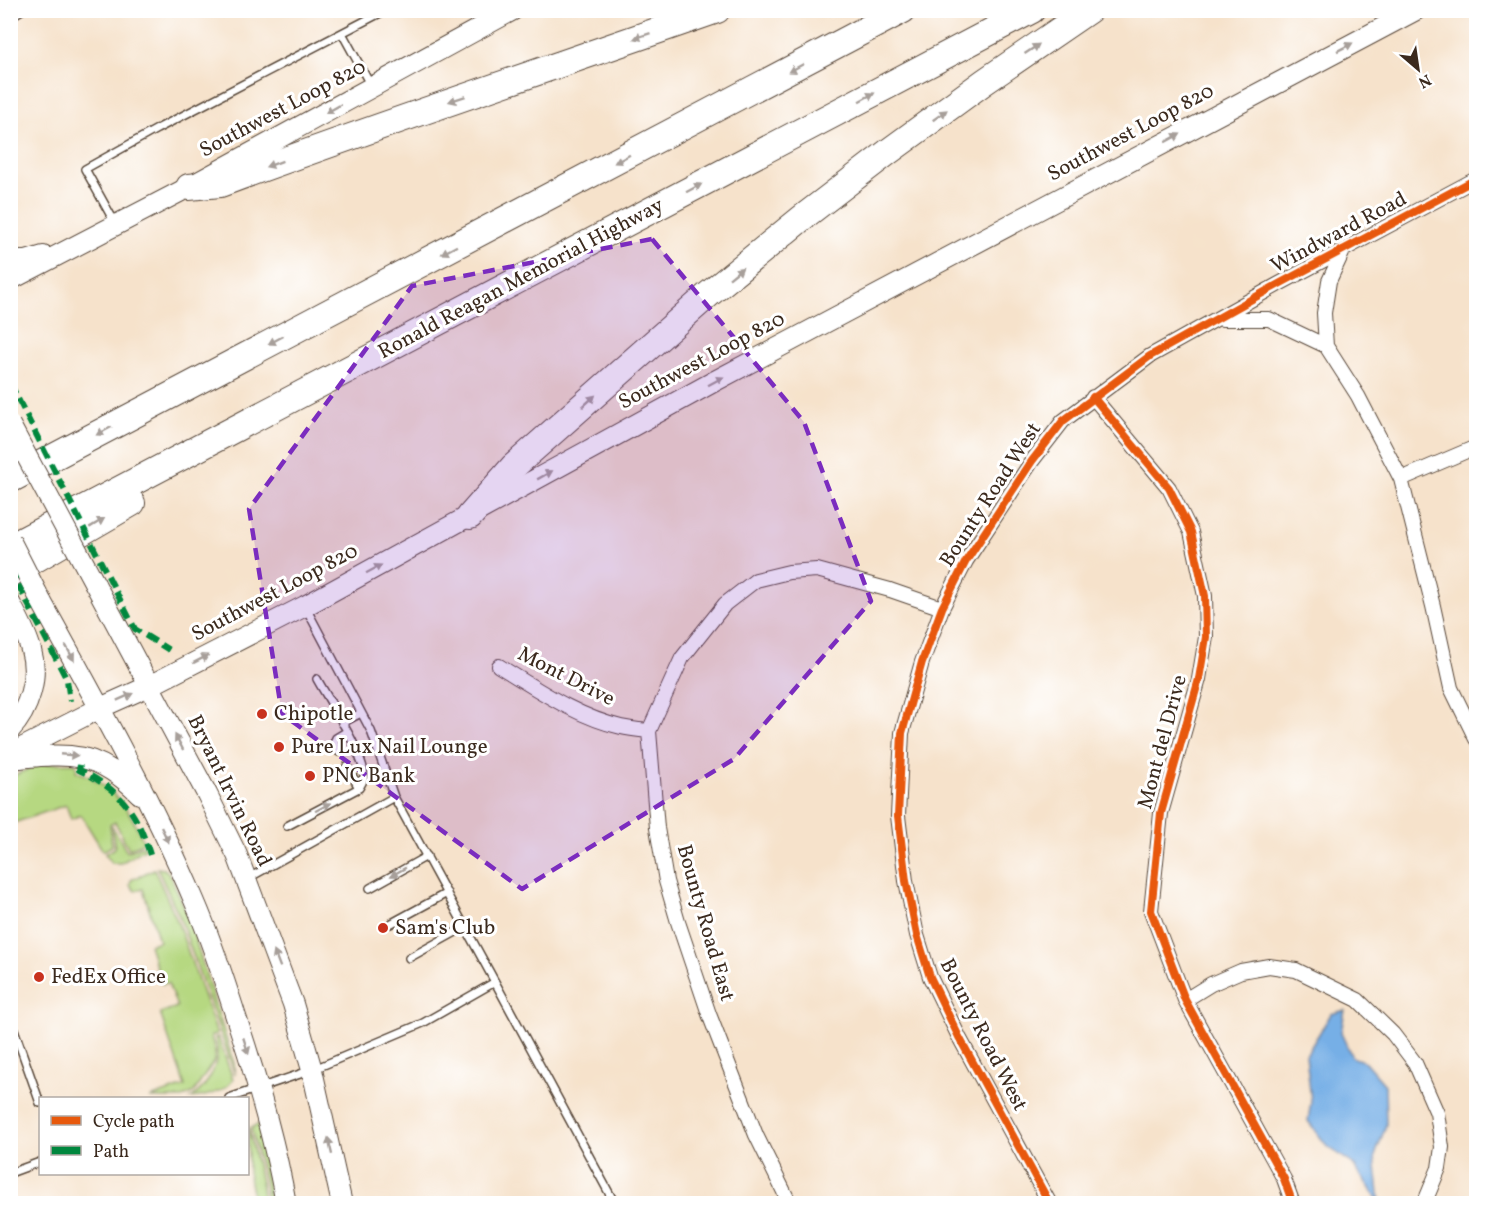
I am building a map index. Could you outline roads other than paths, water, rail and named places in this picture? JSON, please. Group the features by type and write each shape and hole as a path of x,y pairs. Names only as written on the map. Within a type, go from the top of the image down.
{"highway":[{"path":"189,187 220,184 409,115 717,10"},
{"path":"10,480 903,10"},
{"name":"Ronald Reagan Memorial Highway","path":"10,547 1032,10"},
{"path":"470,516 513,467 709,294 888,152 1089,10"},
{"path":"10,574 121,509 504,305 521,279"},
{"path":"10,473 40,464"}],"main road":[{"name":"Southwest Loop 820","path":"10,280 189,187 513,10"},
{"name":"Southwest Loop 820","path":"10,754 304,606 862,302 1416,10"},
{"path":"10,261 26,261 75,247"},
{"name":"Bryant Irvin Road","path":"10,425 224,828 246,879 280,966 312,1070 342,1203"},
{"path":"10,540 151,806 195,902 260,1088 286,1203"},
{"path":"10,730 17,723 25,708 31,690 33,670 32,653 14,610"},
{"path":"10,759 58,755 83,757 116,774 151,806"}],"street":[{"name":"Windward Road","path":"1220,319 1476,179"},
{"path":"1343,251 1329,281 1324,313 1326,346 1358,396 1401,480 1451,688 1476,739"},
{"path":"1220,319 1269,319 1326,346"},
{"name":"Bounty Road West","path":"1050,1203 958,1036 930,976 917,935 906,880 898,816 902,733 922,662 942,608 966,561 1032,461 1063,421 1093,398 1150,356 1220,319"},
{"name":"Mont del Drive","path":"1093,398 1169,488 1191,532 1205,596 1206,637 1199,679 1161,813 1151,911 1185,1000 1284,1179 1293,1203"},
{"path":"1401,480 1476,447"},
{"name":"Bounty Road East","path":"790,1203 751,1124 709,1014 675,912 666,881 657,828 649,730 682,658 725,604 756,580 789,572 817,570 890,590 942,608"},
{"name":"Mont Drive","path":"499,666 550,697 594,719 622,728 649,730"},
{"path":"1185,1000 1211,984 1240,971 1269,966 1296,970 1358,1000 1393,1034 1415,1063 1437,1113 1442,1147 1439,1168 1424,1203"}],"lane":[{"path":"10,17 22,10"},
{"path":"116,225 85,169 386,10"},
{"path":"342,33 372,88"},
{"path":"304,606 371,731 394,797 615,1203"},
{"path":"286,826 358,788 363,782 364,774 356,751 317,679"},
{"path":"342,723 361,713"},
{"path":"339,752 334,743 336,738 346,732"},
{"path":"347,766 358,788"},
{"path":"246,879 394,797"},
{"path":"370,888 427,856"},
{"path":"390,924 447,893"},
{"path":"409,958 465,927"},
{"path":"232,1097 312,1070 423,1023 495,982"},
{"path":"10,1018 39,1100"},
{"path":"10,1173 39,1162"}],"water":[{"path":"1345,1010 1341,1033 1352,1057 1365,1062 1385,1085 1386,1125 1375,1156 1380,1203 1353,1164 1327,1146 1308,1121 1311,1101 1306,1055 1331,1014"}],"place":[{"name":"Chipotle","path":"262,714"},
{"name":"Pure Lux Nail Lounge","path":"279,747"},
{"name":"PNC Bank","path":"310,776"},
{"name":"Sam's Club","path":"383,928"},
{"name":"FedEx Office","path":"39,977"}]}
